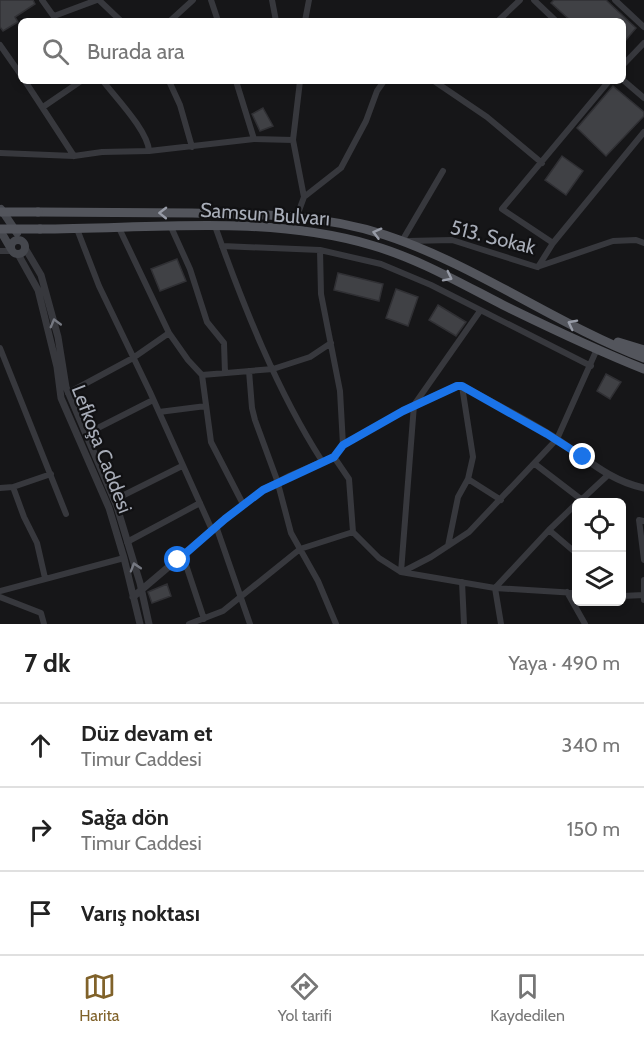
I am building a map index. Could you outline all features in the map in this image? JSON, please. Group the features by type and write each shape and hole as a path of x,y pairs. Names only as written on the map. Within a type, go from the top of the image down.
{"main road":[{"path":"0,208 25,246"},
{"path":"0,212 297,216 346,224 439,257 593,335 644,358"},
{"name":"Samsun Bulvarı","path":"0,230 244,226 324,233 372,245 423,265 555,331 644,369"},
{"path":"0,230 14,252"},
{"path":"14,252 13,243 16,240 25,246"},
{"path":"593,335 644,351"},
{"path":"601,350 644,375"}],"street":[{"path":"42,0 55,18"},
{"path":"58,18 98,0 118,18"},
{"path":"173,18 194,0"},
{"path":"211,0 217,18"},
{"path":"272,0 275,18"},
{"path":"306,18 309,0"},
{"path":"501,18 520,0"},
{"path":"534,0 553,18"},
{"path":"615,0 644,27"},
{"path":"0,45 18,71"},
{"path":"626,63 643,46"},
{"path":"626,83 644,98"},
{"path":"27,84 74,156"},
{"path":"43,106 76,84"},
{"path":"105,84 138,127 148,146 148,151"},
{"path":"170,84 180,105 192,147"},
{"path":"237,84 254,139"},
{"path":"297,216 304,196 293,141 300,84"},
{"path":"304,196 341,168 366,121 382,84"},
{"path":"439,84 487,117 542,163"},
{"path":"553,243 502,209 607,84"},
{"path":"537,267 553,243 644,132"},
{"path":"0,153 74,156 102,152 192,147 254,139 293,141"},
{"path":"402,242 443,171"},
{"path":"215,226 273,369 303,431 322,461"},
{"path":"171,227 190,269 207,322 224,343 225,373"},
{"path":"119,228 169,333 202,375 211,442 243,504"},
{"path":"77,229 99,286 182,466 214,528 250,624"},
{"name":"513. Sokak","path":"402,242 452,240 537,267 613,241 636,240 644,243"},
{"path":"25,246 41,275 58,337 68,393 114,500 128,542 141,590 144,624"},
{"path":"222,246 320,249 381,264 431,285 591,366"},
{"path":"320,249 321,294 340,391 343,445"},
{"path":"0,251 14,252"},
{"name":"Lefkoşa Caddesi","path":"14,252 38,290 57,367 61,398 108,507 133,597 144,624"},
{"path":"401,572 414,405 480,311"},
{"path":"68,393 133,358 169,333"},
{"path":"202,375 273,369 310,357 331,343"},
{"path":"0,348 66,514"},
{"path":"401,572 448,547 469,532 535,464 557,439 591,366 601,350"},
{"path":"249,371 255,420 277,482 291,533 318,581 336,624"},
{"path":"133,597 243,504 277,482 334,457 343,445 414,405 462,386"},
{"path":"462,386 557,439 608,475 627,484 644,488"},
{"path":"448,547 458,497 468,479 473,457 462,386"},
{"path":"86,434 153,400"},
{"path":"159,412 206,406"},
{"path":"334,457 349,479 353,532 379,558 401,572 495,588 572,593"},
{"path":"535,464 574,498"},
{"path":"114,500 182,466"},
{"path":"0,488 13,487 51,474"},
{"path":"583,498 608,475"},
{"path":"468,479 501,500"},
{"path":"13,487 37,543 45,578"},
{"path":"128,542 200,503"},
{"path":"495,588 572,509"},
{"path":"644,521 639,520 644,560"},
{"path":"549,530 575,552"},
{"path":"189,624 223,611 300,549 353,532"},
{"path":"183,556 204,619"},
{"path":"0,591 124,558"},
{"path":"626,596 644,596 644,580"},
{"path":"462,582 464,624"},
{"path":"495,588 501,624"},
{"path":"567,592 585,624"},
{"path":"0,597 41,613 45,624"}],"building":[{"path":"0,0 33,0 35,4 15,17 18,22 3,31 0,27"},
{"path":"554,0 606,0 625,18 568,18 551,3"},
{"path":"626,19 636,28 626,40"},
{"path":"613,86 644,112 644,116 606,156 577,128"},
{"path":"263,108 273,126 260,131 252,114"},
{"path":"562,156 583,171 566,195 545,180"},
{"path":"177,259 186,281 160,291 151,269"},
{"path":"338,273 383,284 379,301 334,290"},
{"path":"396,289 418,297 408,326 386,318"},
{"path":"438,305 466,322 456,336 429,320"},
{"path":"606,374 621,382 610,399 597,391"},
{"path":"167,584 171,596 152,603 148,592"}],"route":[{"path":"178,560 263,490 334,457 343,445 414,405 457,386 462,386 557,439 583,457"}]}
